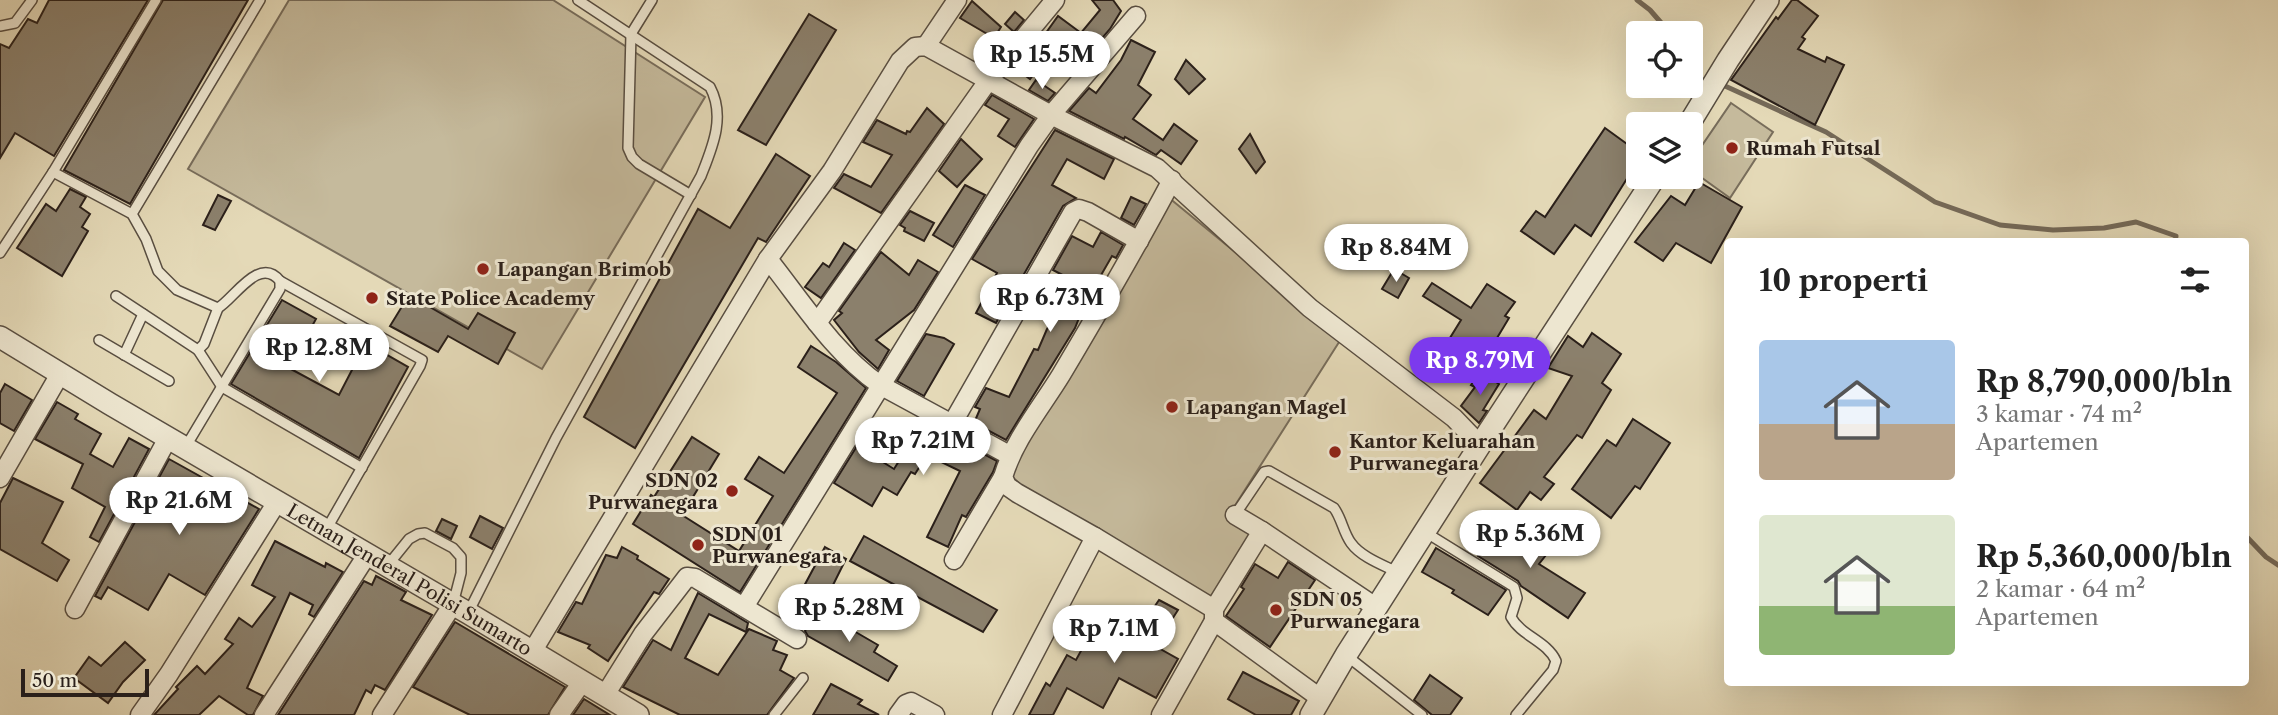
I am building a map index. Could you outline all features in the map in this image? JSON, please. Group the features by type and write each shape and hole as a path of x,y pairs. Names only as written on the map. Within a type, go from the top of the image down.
{"street":[{"path":"926,46 957,0"},
{"path":"817,323 988,81 1055,0"},
{"path":"1696,112 1768,0"},
{"path":"744,607 1029,146 1051,115 1136,16"},
{"path":"533,652 768,259 832,171 900,61 915,47 926,46 1051,115 1157,168 1310,308 1454,418 1480,444"},
{"path":"954,560 1003,477 1009,455 1060,377 1172,180"},
{"path":"1003,477 1007,486 1017,493 1096,537 1214,615 1315,707 1480,444 1647,189"},
{"path":"952,424 1073,212 1079,209 1088,212 1139,241"},
{"path":"768,259 848,359 880,385 1009,455"},
{"name":"Letnan Jenderal Polisi Sumarto","path":"0,337 638,715"},
{"path":"0,478 60,374"},
{"path":"75,609 177,443"},
{"path":"140,715 169,674 277,502"},
{"path":"1235,515 1377,608"},
{"path":"1161,715 1262,531"},
{"path":"1002,715 1096,537"},
{"path":"264,715 367,555"},
{"path":"605,695 643,634 682,580 687,577 695,579 797,639"},
{"path":"382,715 460,608"},
{"path":"559,715 582,682"},
{"path":"898,715 906,704 911,702 935,715"}],"lane":[{"path":"0,26 15,23 32,0"},
{"path":"0,253 53,172 156,0"},
{"path":"132,214 260,0"},
{"path":"460,608 691,195 714,144 718,108 710,87 578,0"},
{"path":"652,0 631,34 628,148 632,157 691,195"},
{"path":"53,172 132,214 146,239 158,271 177,290 218,308"},
{"path":"198,350 204,344 218,308 227,303 247,279 264,274 276,276 280,281 421,358 420,366 326,530"},
{"path":"177,443 222,387 280,289 280,281"},
{"path":"116,296 198,350 222,387 362,468"},
{"path":"124,355 143,314"},
{"path":"99,340 169,382"},
{"path":"1235,515 1264,472 1269,471 1334,508 1350,542 1359,551 1399,573"},
{"path":"1425,532 1514,587 1517,598 1511,617 1516,625 1552,651 1556,661 1553,670 1516,715"},
{"path":"387,567 409,539 418,534 425,533 453,548 461,557 460,608"},
{"path":"1346,655 1422,715"},
{"path":"774,715 803,678"}],"shaded area":[{"name":"Lapangan Brimob","path":"289,0 553,0 705,97 542,369 188,169"},
{"name":"Rumah Futsal","path":"1731,103 1773,132 1730,198 1703,179 1703,144"},
{"name":"Lapangan Magel","path":"1168,197 1341,339 1229,515 1252,532 1208,603 1042,504 1009,474"}],"building":[{"path":"49,0 148,0 54,156 15,133 0,158 0,44 9,48 28,19 37,23"},
{"path":"163,0 248,0 130,204 64,170"},
{"path":"1092,0 1113,0 1121,11 1110,29 1080,64 1054,48 1030,79 1014,67 1041,35 1043,37 1058,16 1081,33 1100,10"},
{"path":"1792,0 1797,0 1818,16 1802,37 1805,39 1798,49 1825,62 1827,57 1844,65 1815,125 1731,80 1776,17 1778,19"},
{"path":"972,1 1001,27 994,38 960,18"},
{"path":"1015,12 1024,20 1014,32 1005,24"},
{"path":"809,14 836,30 766,145 738,130"},
{"path":"1131,40 1155,52 1138,85 1151,95 1133,119 1163,140 1174,124 1197,141 1181,164 1161,150 1156,155 1069,111 1089,88 1096,93 1121,60"},
{"path":"1186,60 1205,79 1189,94 1175,79"},
{"path":"1036,80 1055,93 1048,101 1029,90"},
{"path":"992,95 1034,119 1015,147 998,136 1009,119 985,105"},
{"path":"927,108 944,124 881,213 834,188 844,174 871,187 892,155 863,142 877,120 906,134"},
{"path":"1605,128 1626,143 1626,180 1591,236 1575,225 1554,254 1521,231 1536,211 1545,217"},
{"path":"1055,130 1114,159 1104,179 1067,159 1052,185 1076,198 1063,206 996,323 976,313 997,273 972,259"},
{"path":"1250,134 1265,162 1256,173 1239,149"},
{"path":"961,139 982,159 957,187 939,171"},
{"path":"776,154 810,176 766,242 758,238 635,448 584,417 698,209 730,228"},
{"path":"1703,184 1742,207 1711,263 1676,243 1663,261 1635,242 1671,196 1685,205 1695,189 1703,189"},
{"path":"965,185 985,195 953,247 933,235"},
{"path":"70,189 86,197 80,207 90,214 82,227 88,231 62,276 17,248 46,204 56,211"},
{"path":"218,195 231,201 215,230 203,225"},
{"path":"1131,197 1146,204 1134,225 1121,218"},
{"path":"910,211 934,223 924,241 904,231 905,228 900,225"},
{"path":"1101,232 1123,245 1116,258 1112,256 1085,303 1075,328 1006,440 974,423 980,409 975,407 986,388 1009,397 1034,349 1038,350 1047,329 1055,316 1057,318 1074,281 1053,270 1072,236 1093,247"},
{"path":"844,243 855,250 821,298 805,287 823,263 829,267"},
{"path":"881,252 909,275 918,260 938,272 914,310 876,340 889,350 878,369 859,352 834,320 842,313 839,311"},
{"path":"1394,269 1409,278 1398,298 1382,289"},
{"path":"1432,283 1471,308 1487,284 1515,302 1505,316 1509,318 1479,368 1445,346 1461,320 1423,296"},
{"path":"409,295 468,329 478,313 515,333 498,364 448,336 438,352 390,326"},
{"path":"282,300 316,319 289,368 339,395 366,343 408,367 359,458 231,384"},
{"path":"1592,333 1621,354 1602,383 1611,390 1582,438 1577,435 1544,477 1554,484 1541,500 1530,492 1517,510 1480,483 1534,410 1546,419 1572,376 1548,368 1568,336 1583,347"},
{"path":"926,334 944,338 954,344 924,396 897,381"},
{"path":"811,346 836,362 866,388 740,592 633,524 651,495 654,497 692,437 719,454 682,515 739,551 773,496 745,479 759,457 784,473 837,393 798,367"},
{"path":"1480,372 1499,384 1483,410 1487,411 1479,423 1461,406 1475,387 1471,385"},
{"path":"5,384 32,400 14,431 0,423 0,393"},
{"path":"57,402 78,414 75,419 101,434 90,454 113,467 129,438 149,449 99,542 90,537 105,507 72,488 83,464 35,439"},
{"path":"1633,419 1670,443 1640,489 1635,486 1611,518 1572,489 1607,440 1616,446"},
{"path":"921,426 943,440 946,434 997,461 966,517 962,515 948,547 927,537 960,471 927,455 915,474 911,472 897,495 883,487 872,506 834,483 857,446 894,469"},
{"path":"169,459 259,509 205,595 169,574 148,610 108,587 101,599 95,596"},
{"path":"13,478 63,502 42,543 69,560 57,581 0,549 0,503"},
{"path":"480,516 503,528 492,549 470,537"},
{"path":"442,519 457,526 451,539 436,531"},
{"path":"1504,522 1546,555 1539,564 1585,593 1568,618 1521,586 1518,581 1478,556"},
{"path":"864,536 997,610 983,632 850,561"},
{"path":"275,541 325,567 326,563 343,572 314,617 309,614 313,605 290,593 247,688 263,696 253,715 248,715 219,696 199,715 154,715 197,666 205,674 233,644 225,639 239,618 252,627 275,597 252,585"},
{"path":"622,547 669,579 659,594 654,592 608,661 588,648 590,645 558,632 576,602 582,604 606,555 617,558"},
{"path":"825,547 846,559 825,601 803,588"},
{"path":"1436,548 1506,590 1488,615 1452,593 1454,590 1422,572"},
{"name":"SDN 05 Purwanegara","path":"1288,562 1315,580 1270,647 1226,616 1244,589 1241,587 1255,564 1278,578"},
{"path":"376,576 406,592 401,600 432,615 385,690 375,685 371,693 366,690 354,715 278,715 364,581 372,585"},
{"path":"698,593 748,623 746,632 709,614 685,658 718,675 749,629 777,641 773,650 787,655 780,670 794,678 767,715 680,715 623,687 653,640 671,650"},
{"path":"1159,600 1178,610 1155,646 1178,659 1156,698 1119,678 1103,708 1067,688 1053,715 1029,715 1046,683 1050,686 1067,655 1076,660 1093,629 1127,647"},
{"path":"816,609 878,645 874,652 897,666 888,681 808,636 805,631"},
{"path":"455,622 565,687 548,715 470,715 413,687"},
{"path":"125,642 145,660 123,682 108,703 74,678 89,657 101,666"},
{"path":"1243,672 1299,701 1291,715 1256,715 1228,699"},
{"path":"1430,675 1462,698 1450,715 1432,715 1414,700"},
{"path":"831,684 862,700 858,704 879,715 813,715"},
{"path":"584,699 610,715 573,715"}],"waterway":[{"path":"1637,0 1660,21"},
{"path":"1725,86 1826,132 1935,202 2000,225 2053,230 2104,228 2136,222 2176,238"},
{"path":"2249,539 2278,565"}],"place":[{"name":"Rumah Futsal","path":"1732,148"},
{"name":"Lapangan Brimob","path":"483,269"},
{"name":"State Police Academy","path":"372,298"},
{"name":"Lapangan Magel","path":"1172,407"},
{"name":"Kantor Keluarahan Purwanegara","path":"1335,452"},
{"name":"SDN 02 Purwanegara","path":"732,491"},
{"name":"SDN 01 Purwanegara","path":"698,545"},
{"name":"SDN 05 Purwanegara","path":"1276,610"}]}
